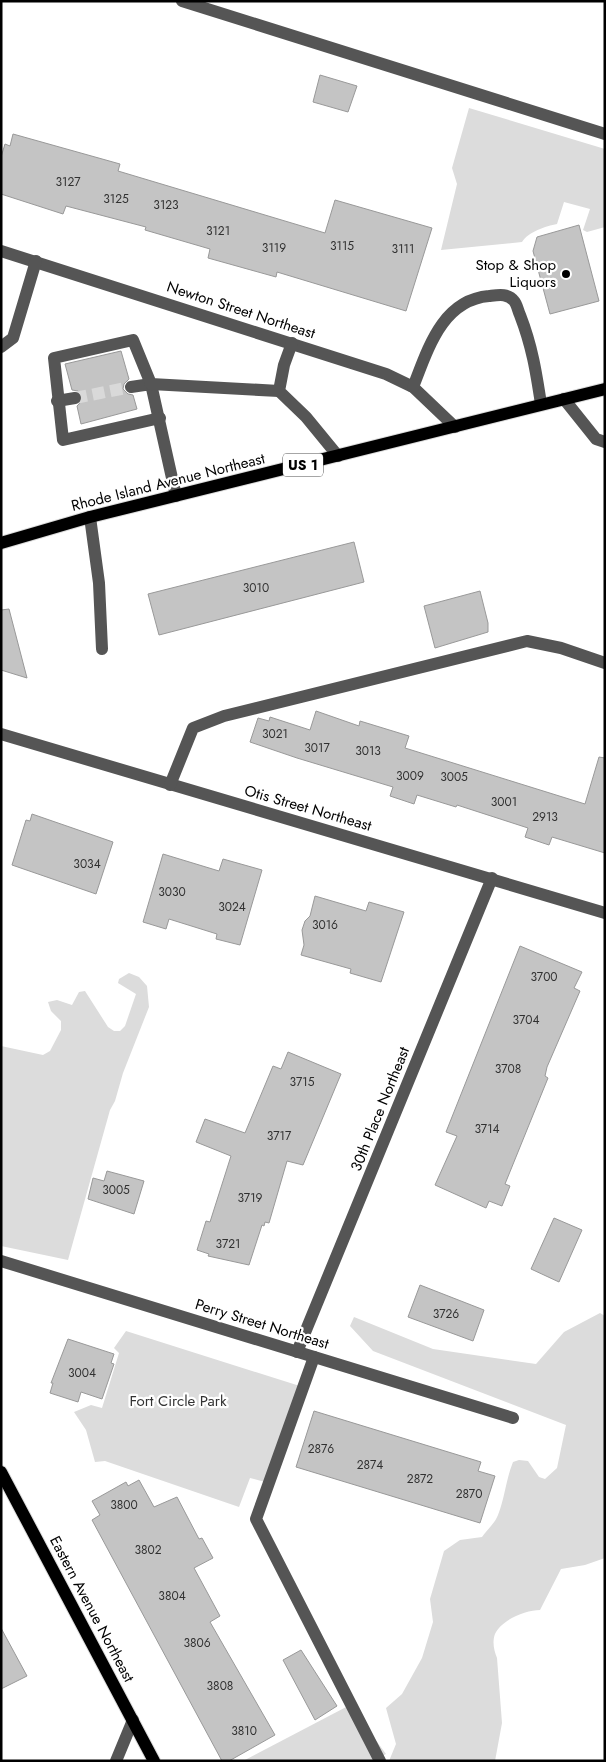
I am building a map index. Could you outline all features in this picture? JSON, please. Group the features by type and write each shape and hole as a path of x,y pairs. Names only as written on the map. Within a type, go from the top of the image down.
{"main road":[{"name":"Rhode Island Avenue Northeast","path":"1,543 90,517 541,404 605,390"},
{"name":"Eastern Avenue Northeast","path":"1,1472 154,1761"}],"street":[{"path":"182,1 605,134"},
{"name":"Newton Street Northeast","path":"1,251 386,374 413,387 455,427"},
{"path":"1,347 13,338 36,262"},
{"path":"413,387 428,347 447,316 460,304 485,296 503,294 514,301 532,346 541,404"},
{"path":"160,418 63,440 57,401 54,358 133,340 151,384 160,418 176,496"},
{"path":"279,391 284,365 292,344"},
{"path":"131,387 151,384 279,391 306,417 338,456"},
{"path":"57,401 74,398"},
{"path":"564,399 596,439 605,442"},
{"path":"90,517 99,583 102,649"},
{"path":"170,785 193,728 224,716 527,641 561,648 605,663"},
{"name":"Otis Street Northeast","path":"1,734 605,913"},
{"name":"30th Place Northeast","path":"298,1352 492,878"},
{"name":"Perry Street Northeast","path":"1,1260 513,1418"},
{"path":"314,1357 256,1519 380,1761"},
{"path":"116,1761 132,1720"}],"green space":[{"path":"469,108 605,149 605,227 587,232 583,230 590,209 564,202 557,224 533,232 522,242 441,250 457,184 452,168"},
{"path":"129,973 139,977 147,986 149,1007 110,1110 68,1260 1,1246 1,1046 43,1055 50,1051 61,1030 61,1021 51,1011 48,1002 57,1000 72,1005 79,992 85,991 108,1027 114,1031 120,1031 125,1026 136,994 118,983 119,979"},
{"path":"600,1313 605,1316 605,1558 585,1565 561,1569 540,1610 534,1610 508,1620 495,1634 494,1646 497,1658 502,1723 495,1761 389,1761 396,1744 386,1708 402,1694 422,1658 433,1622 430,1599 444,1551 460,1540 482,1537 493,1524 497,1518 513,1462 519,1460 528,1461 539,1477 545,1479 557,1468 566,1425 373,1351 350,1326 354,1317 433,1349 536,1364 564,1332"},
{"name":"Fort Circle Park","path":"126,1331 303,1387 265,1482 250,1478 239,1507 105,1461 95,1462 86,1430 74,1412 91,1405 102,1408 119,1353 114,1348"},
{"path":"350,1705 386,1754 372,1761 243,1761"}],"building":[{"path":"320,75 357,86 348,112 313,102"},
{"path":"13,134 120,164 118,171 325,233 335,200 432,228 406,311 277,272 276,277 208,258 210,249 145,230 146,227 66,206 63,214 1,194 1,157 5,144 10,146"},
{"name":"Stop & Shop Liquors","path":"579,225 599,301 550,314 533,251 537,237"},
{"path":"121,351 129,379 124,384 123,389 128,394 133,395 137,409 81,424 77,406 82,401 83,396 78,391 72,390 65,364"},
{"path":"354,542 364,582 159,635 148,594"},
{"path":"480,591 488,623 488,632 435,648 424,606"},
{"path":"9,609 27,678 1,670 1,610"},
{"path":"316,711 359,726 360,721 409,736 405,748 585,804 599,757 605,758 605,853 552,837 549,845 525,837 528,828 457,805 456,807 417,795 414,804 390,796 393,787 250,742 258,718 269,721 270,717 310,730"},
{"path":"32,814 113,842 96,894 12,865 26,820 30,821"},
{"path":"163,854 219,871 223,859 262,870 240,945 216,939 217,934 169,919 166,929 143,922"},
{"path":"315,896 366,911 369,902 404,912 381,982 350,973 351,969 301,955 304,945 302,930 305,921 310,916"},
{"path":"520,946 582,972 574,988 580,991 547,1067 545,1076 548,1078 505,1184 510,1186 502,1206 489,1201 486,1208 435,1185 457,1136 446,1132"},
{"path":"288,1052 341,1074 303,1165 287,1161 269,1223 265,1222 264,1226 262,1225 249,1265 208,1256 209,1254 197,1250 206,1221 210,1222 231,1156 196,1142 205,1119 245,1133 273,1066 281,1069"},
{"path":"107,1171 144,1181 134,1214 88,1199 93,1178 104,1181"},
{"path":"554,1218 582,1230 559,1282 531,1269"},
{"path":"420,1285 484,1310 473,1341 408,1317"},
{"path":"68,1339 114,1354 111,1363 114,1364 102,1399 81,1392 78,1402 50,1393 53,1383 51,1383"},
{"path":"314,1411 481,1462 478,1471 495,1476 480,1523 296,1467"},
{"path":"139,1480 154,1507 177,1497 199,1539 202,1538 213,1558 194,1568 220,1616 210,1622 275,1735 229,1761 222,1761 92,1520 100,1515 92,1501 126,1482 128,1486"},
{"path":"1,1628 27,1676 1,1689"},
{"path":"301,1650 337,1706 315,1720 283,1660"}],"tunnel":[{"path":"75,398 131,387"}],"place":[{"name":"Stop & Shop Liquors","path":"566,274"}]}
